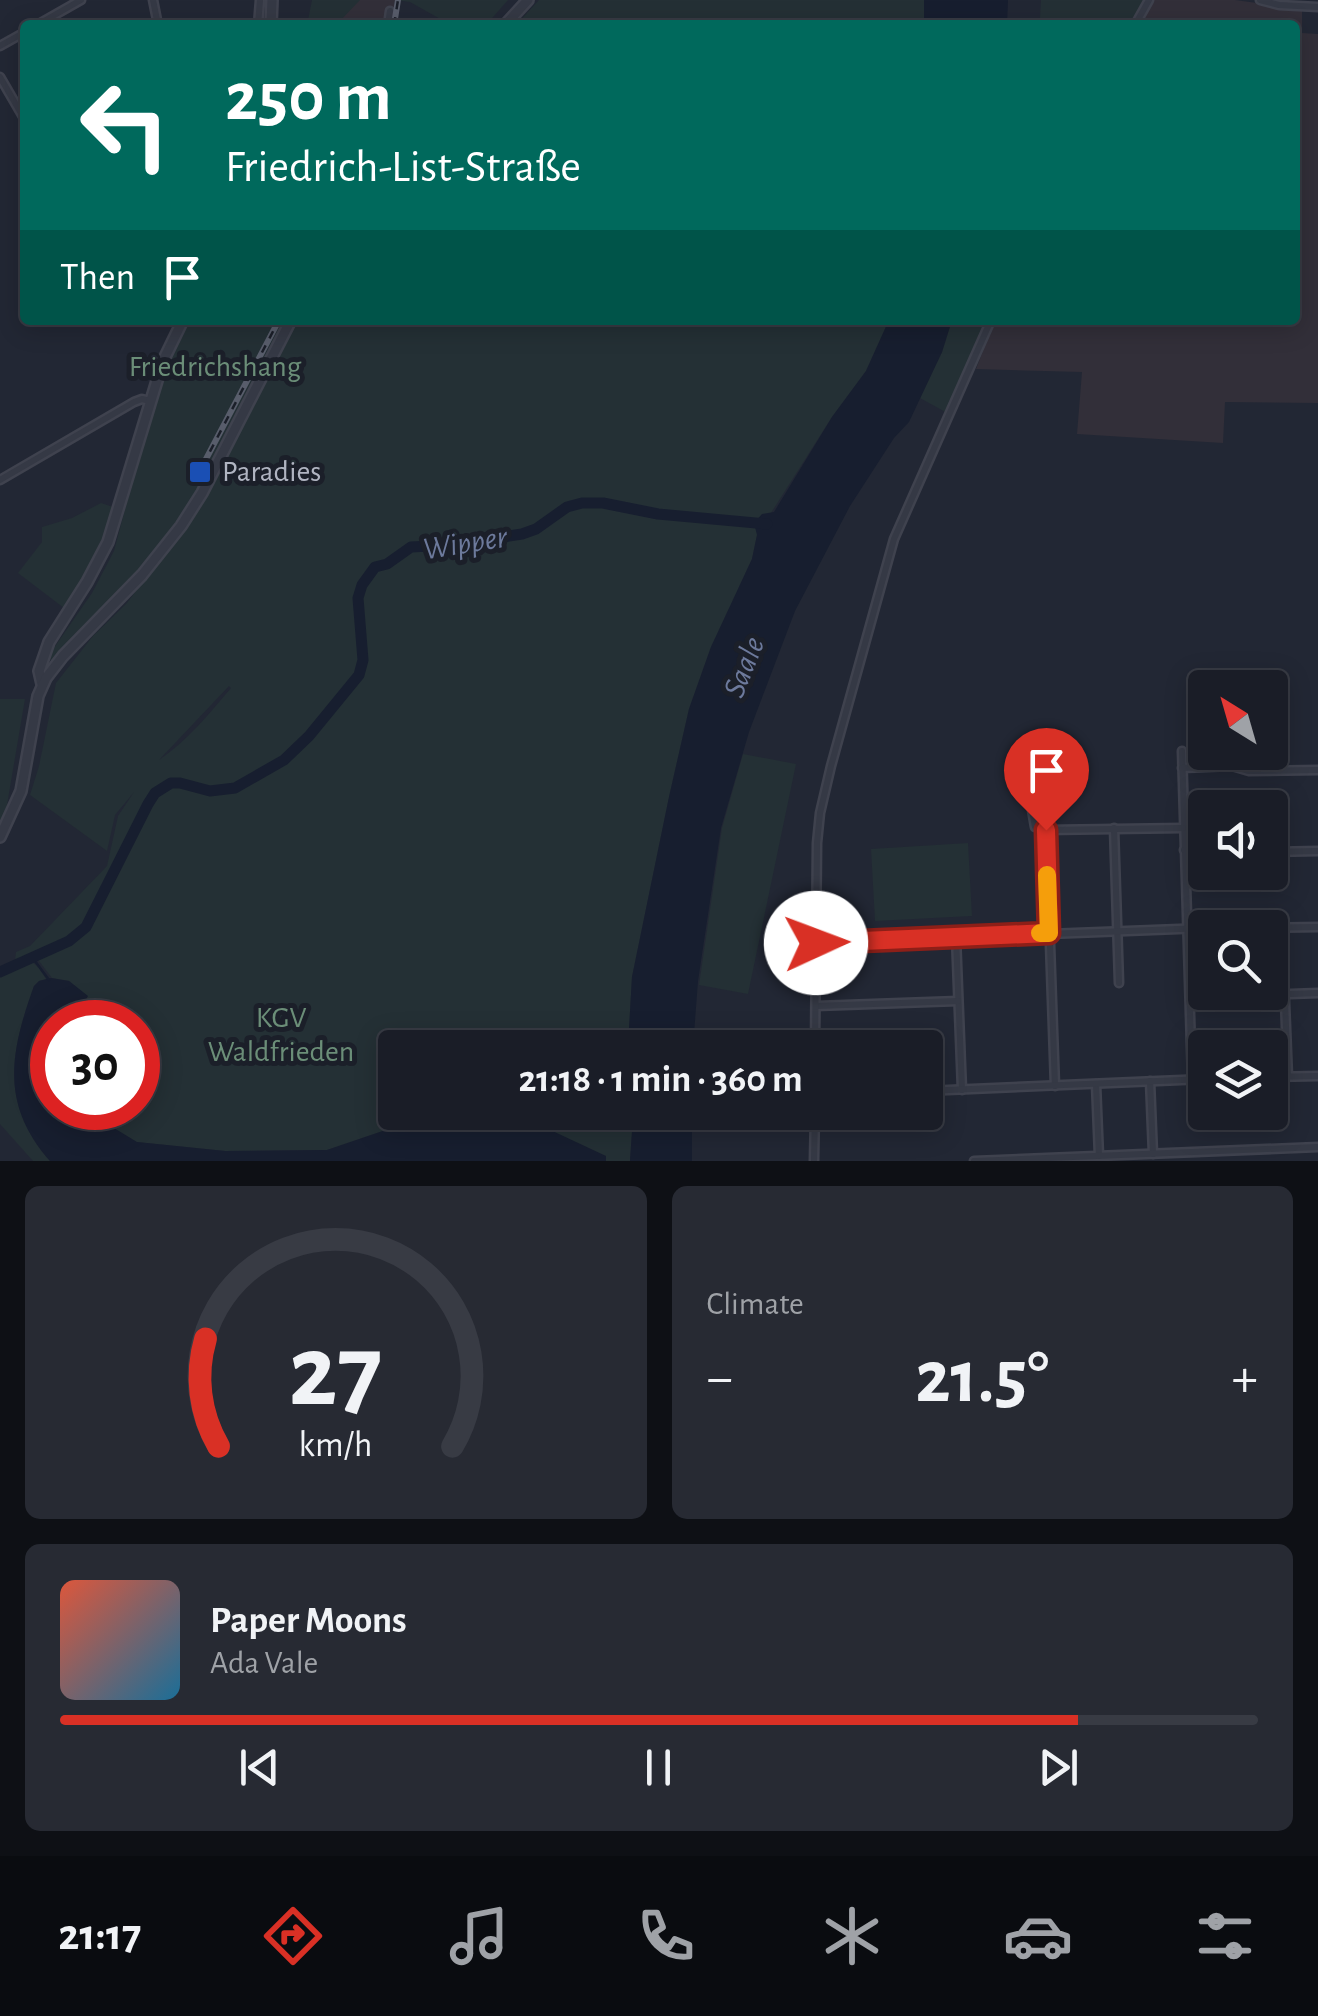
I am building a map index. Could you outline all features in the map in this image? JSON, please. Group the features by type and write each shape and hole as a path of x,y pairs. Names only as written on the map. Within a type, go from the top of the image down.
{"street":[{"path":"46,20 81,0"},
{"path":"510,20 528,0"},
{"path":"1260,0 1318,7"},
{"path":"389,20 390,11"},
{"path":"0,77 20,111"},
{"path":"42,684 39,671 49,642 88,582 108,542 163,361 181,325"},
{"path":"0,837 21,791 42,684 56,664 142,576 181,526 288,325"},
{"path":"815,1030 817,843 823,798 890,554 990,325"},
{"path":"0,480 134,402 150,400"},
{"path":"1182,752 1190,1030"},
{"path":"1182,768 1318,770"},
{"path":"1032,810 1035,827 1046,830 1183,828"},
{"path":"1114,828 1119,983"},
{"path":"1046,830 1055,1086"},
{"path":"1288,852 1318,852"},
{"path":"1288,927 1318,927"},
{"path":"816,943 1186,928"},
{"path":"956,937 962,1090"},
{"path":"1288,994 1318,992"},
{"path":"816,1006 958,1002"},
{"path":"1288,1077 1318,1076"},
{"path":"943,1091 1188,1080"},
{"path":"1150,1082 1153,1154"},
{"path":"1096,1084 1099,1156"},
{"path":"814,1161 815,1130"},
{"path":"974,1161 1318,1148"}],"shaded area":[{"path":"336,0 395,0 393,20 333,20"},
{"path":"1152,0 1235,0 1302,9 1302,33 1318,34 1318,403 1225,402 1223,443 1077,434 1082,372 976,369 993,325 1300,325 1300,20 1142,20"}],"green space":[{"path":"312,0 360,0 341,20 308,20"},
{"path":"395,0 508,0 490,20 442,20 410,2"},
{"path":"539,0 924,0 924,20 521,20"},
{"path":"1041,0 1146,0 1134,20 1007,20 1040,18"},
{"name":"Friedrichshang","path":"187,325 285,325 199,490 175,526 51,661 49,655 92,593 114,551 152,407"},
{"name":"KGV Waldfrieden","path":"293,325 887,325 866,371 757,535 752,559 711,647 689,709 669,797 632,977 629,1030 378,1030 378,1130 386,1130 327,1150 225,1151 136,1142 117,1130 160,1130 160,1000 85,1000 87,996 69,981 52,978 39,961 31,957 15,961 16,952 30,946 107,866 118,816 134,792 115,815 107,851 30,795 56,683 93,636 127,603 202,501","holes":["229,686 231,688 188,736 159,760"]},
{"path":"950,325 984,325 949,414 920,398"},
{"path":"101,503 113,507 100,556 64,608 18,573 42,542 42,527"},
{"path":"0,699 25,699 6,811 0,822"},
{"path":"743,754 796,764 748,994 699,985 722,828"},
{"path":"968,843 972,916 875,921 871,849"},
{"path":"31,961 46,979 34,986 26,1010 14,1077 23,1119 50,1161 33,1161 0,1124 0,971 9,964"},
{"path":"494,1130 632,1130 630,1161 606,1161 606,1156"}],"water":[{"path":"924,0 1008,0 1007,20 924,20"},
{"name":"Saale","path":"887,325 950,325 909,422 894,438 850,506 795,611 749,732 721,828 694,1030 629,1030 632,977 689,709 711,647 752,559 757,535 754,523 762,514 774,512 832,417 866,371"},
{"path":"39,981 69,981 88,996 86,1000 30,1000 30,1130 117,1130 137,1142 225,1151 327,1150 386,1130 550,1130 606,1156 606,1161 50,1161 34,1140 23,1119 14,1077 19,1034 34,986"},
{"path":"692,1130 692,1161 630,1161 632,1132"}],"waterway":[{"name":"Wipper","path":"0,972 69,941 86,927 155,793 171,783 210,791 235,788 284,760 309,736 359,675 363,660 358,598 375,567 387,564 411,547 522,534 567,507 582,503 767,524"},
{"path":"32,957 49,980"}],"railway":[{"path":"395,20 398,0"},
{"path":"195,480 276,325"}],"slow traffic":[{"path":"1040,933 1049,933 1047,875"}],"place":[{"name":"Paradies","path":"200,472"}],"route":[{"path":"816,943 1049,933 1046,830"}]}
